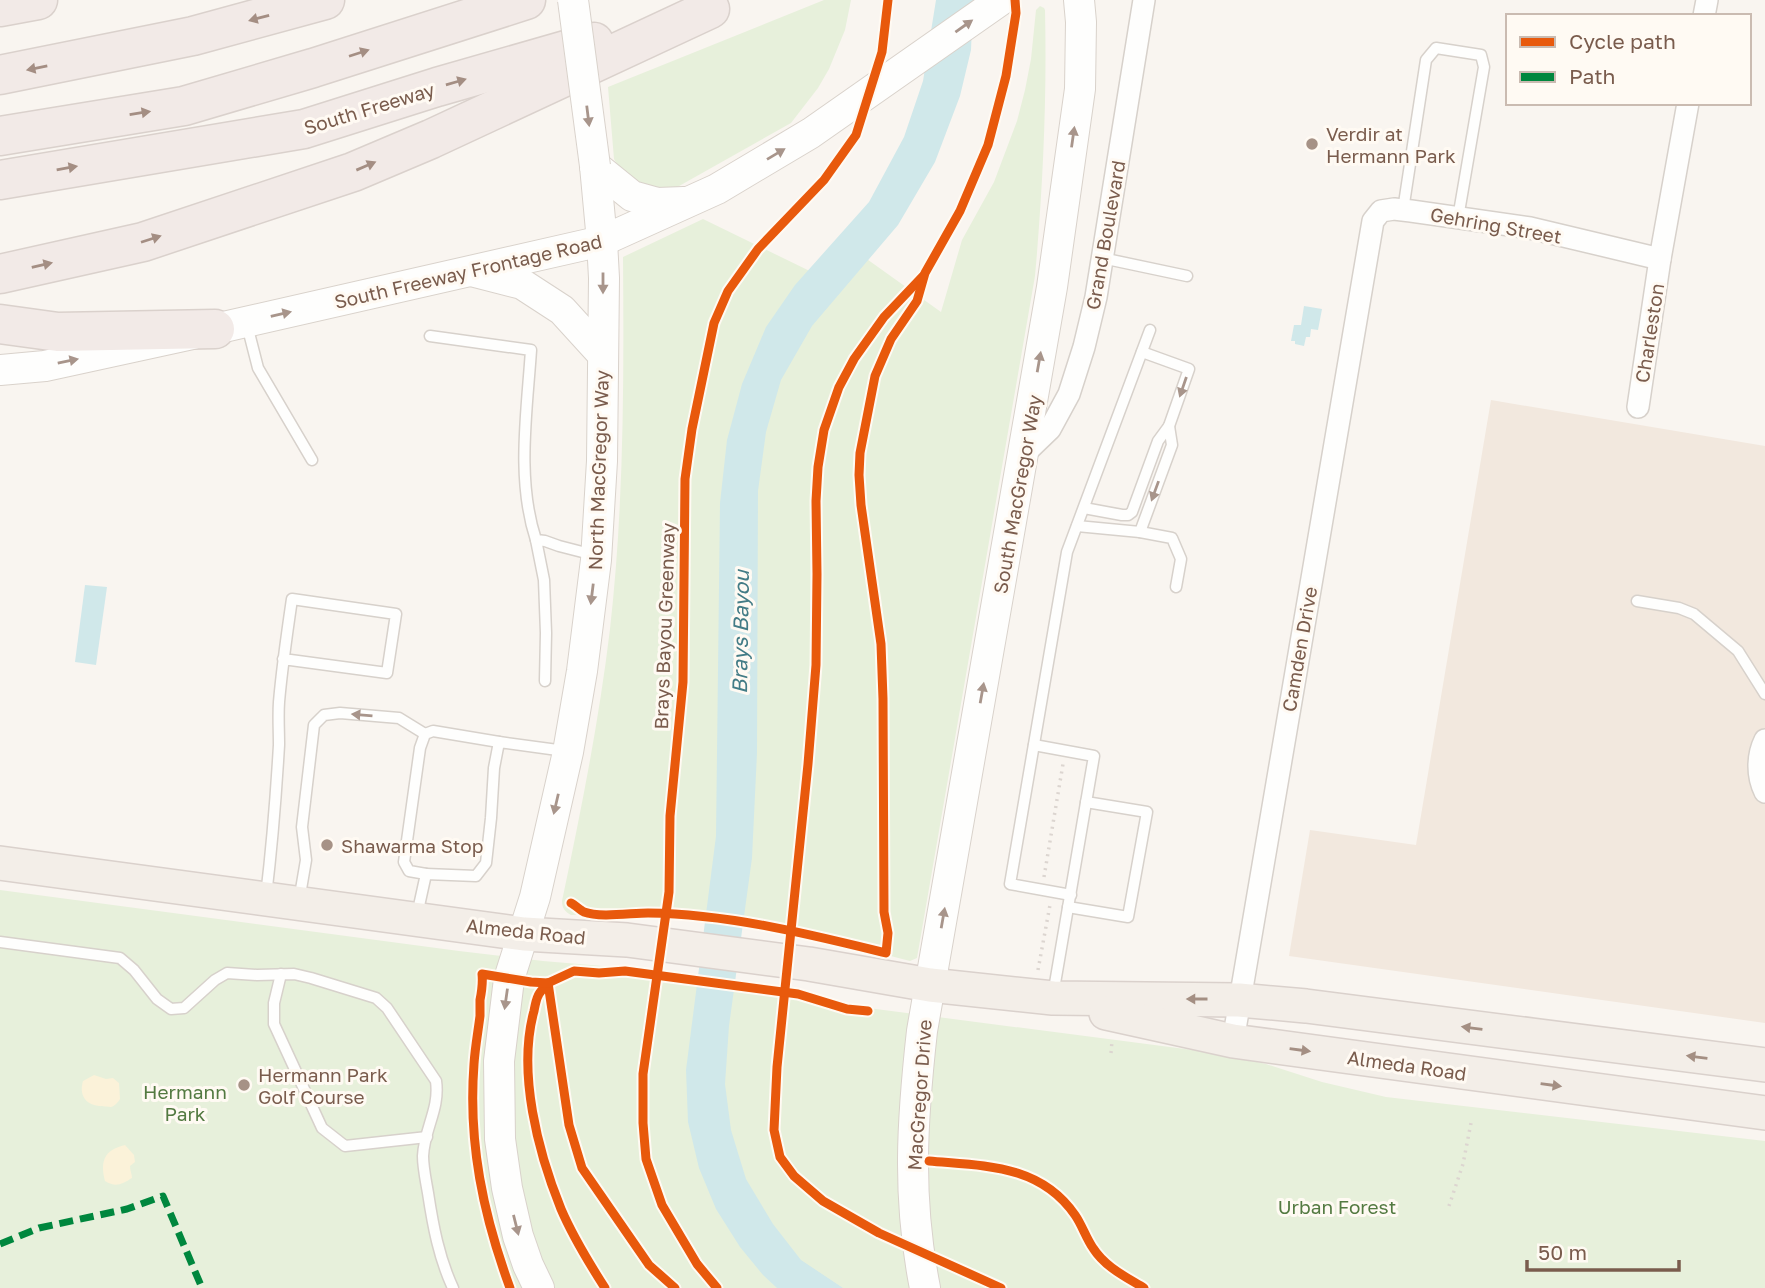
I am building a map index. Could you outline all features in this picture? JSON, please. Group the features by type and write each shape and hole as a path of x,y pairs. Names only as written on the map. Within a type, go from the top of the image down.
{"highway":[{"path":"0,7 38,0"},
{"path":"0,75 193,36 325,0"},
{"path":"0,136 184,106 526,0"},
{"path":"0,274 142,242 353,172 431,139 719,4"},
{"name":"South Freeway","path":"0,180 304,129 436,87 719,4"},
{"path":"0,324 58,332 230,326"}],"main road":[{"name":"North MacGregor Way","path":"524,934 568,752 582,671 596,556 602,461 602,241 573,0"},
{"name":"South Freeway Frontage Road","path":"0,370 45,366 602,241 704,195 811,133 1001,0"},
{"name":"South MacGregor Way","path":"930,985 1052,287 1080,89 1079,0"},
{"path":"595,166 632,196 657,203 704,195"},
{"path":"468,270 522,284 562,310 603,355"},
{"name":"Almeda Road","path":"0,863 524,934 627,940 809,964 930,985 1053,998 1239,1000 1306,1006 1765,1065"},
{"path":"524,934 509,978 501,1031 498,1093 500,1139 507,1188 518,1236 539,1288"},
{"name":"MacGregor Drive","path":"925,1288 916,1236 913,1125 922,1031 930,985"},
{"name":"Almeda Road","path":"1053,998 1114,1015 1233,1041 1765,1113"}],"street":[{"name":"Grand Boulevard","path":"1024,454 1049,429 1069,394 1084,347 1096,297 1144,0"},
{"name":"Charleston","path":"1638,407 1660,259 1688,105"},
{"name":"Gehring Street","path":"1366,258 1373,221 1381,211 1403,210 1530,228 1660,259"},
{"name":"Camden Drive","path":"1233,1041 1366,258"},
{"path":"1765,740 1759,764 1761,784 1765,792"}],"lane":[{"path":"1403,210 1426,60 1436,48 1481,55 1484,67 1458,218"},
{"path":"1102,258 1187,276"},
{"path":"230,326 312,460"},
{"path":"1071,895 1010,884 1067,552 1150,330"},
{"path":"430,336 531,349 526,427 526,494 544,580 545,681"},
{"path":"1084,508 1122,515 1132,512 1158,441 1169,426 1189,369 1142,352"},
{"path":"1140,532 1172,445 1169,426"},
{"path":"1077,526 1172,538 1181,559 1176,587"},
{"path":"536,540 596,556"},
{"path":"266,899 279,740 279,704 284,659 292,599 396,614 387,673 284,659"},
{"path":"1637,601 1679,608 1694,614 1738,651 1765,694"},
{"path":"299,903 306,860 302,827 314,725 324,715 352,714 399,718 425,734"},
{"path":"499,742 494,768 486,863 476,876 409,871 404,862 420,748 425,734 433,731 568,752"},
{"path":"1034,745 1094,756 1053,998"},
{"path":"1068,907 1128,917 1147,812 1086,802"},
{"path":"416,918 426,874"},
{"path":"0,942 120,958 134,970 157,999 171,1009 184,1008 215,980 227,973 294,974 376,998 387,1008 436,1081 438,1093 423,1153 424,1167 432,1223 445,1271 453,1288"},
{"path":"281,974 274,1003 274,1024 322,1128 345,1146 427,1138"}],"path":[{"path":"1449,1206 1471,1123"}],"shaded area":[{"path":"1491,400 1765,446 1765,1023 1289,956 1310,830 1416,845"}],"green space":[{"path":"824,0 851,0 845,30 818,88 791,123 672,190 645,187 618,166 614,159 608,87"},
{"path":"1040,6 1045,10 1045,110 1035,276 917,958 910,961 796,932 708,916 567,913 562,901 595,732 615,582 622,443 623,257 703,219 820,276 850,247 941,312 962,240 994,182 1017,121 1031,59 1036,10"},
{"name":"Hermann Park","path":"0,890 459,951 626,968 798,992 845,1005 1216,1053 1386,1097 1765,1141 1765,1288 0,1288"}],"sand":[{"path":"94,1075 113,1078 119,1083 120,1099 114,1106 94,1105 84,1098 83,1081"},
{"path":"125,1145 134,1155 135,1162 130,1166 132,1178 119,1184 109,1183 105,1181 105,1157 112,1150"}],"water":[{"name":"Brays Bayou","path":"936,0 973,0 971,50 960,96 935,162 898,225 812,326 781,380 766,432 758,491 757,753 752,858 729,1026 725,1084 731,1130 746,1179 773,1224 801,1260 843,1288 777,1288 740,1247 716,1209 699,1168 688,1122 686,1070 716,836 720,503 727,440 742,384 766,327 795,285 869,202 904,137 923,81"},
{"path":"1304,306 1322,309 1318,330 1311,329 1310,337 1306,337 1304,346 1291,341 1294,325 1301,325"},
{"path":"85,585 107,587 96,665 75,662"}],"marked path":[{"path":"0,1244 39,1228 127,1209 163,1196 202,1288"}],"cycle path":[{"name":"Brays Bayou Greenway","path":"717,1288 697,1264 662,1205 646,1159 643,1123 643,1074 669,892 670,816 683,682 685,479 692,429 714,323 728,291 758,249 824,180 856,135 882,52 888,0"},
{"path":"571,903 584,912 598,915 678,914 738,921 886,953 888,933 884,912 881,644 861,505 860,453 875,376 891,339 917,301 925,273 960,211 988,145 1006,76 1016,13 1015,0"},
{"path":"923,276 884,317 854,359 839,387 824,430 816,501 816,665 777,1067 774,1130 780,1157 794,1176 823,1201 879,1233 1001,1288"},
{"path":"510,1288 485,1205 473,1122 474,1058 482,974 548,983 574,971 625,971 798,994 847,1009 868,1011"},
{"path":"548,983 569,1125 582,1168 649,1265 675,1288"},
{"path":"548,983 537,998 529,1035 532,1112 545,1163 561,1209 605,1288"},
{"path":"929,1161 1010,1171 1045,1186 1061,1198 1075,1215 1098,1255 1116,1271 1144,1288"}],"place":[{"name":"Verdir at Hermann Park","path":"1312,144"},
{"name":"Shawarma Stop","path":"327,845"},
{"name":"Hermann Park Golf Course","path":"244,1085"}],"park label":[{"name":"Urban Forest","path":"1337,1206"}]}
